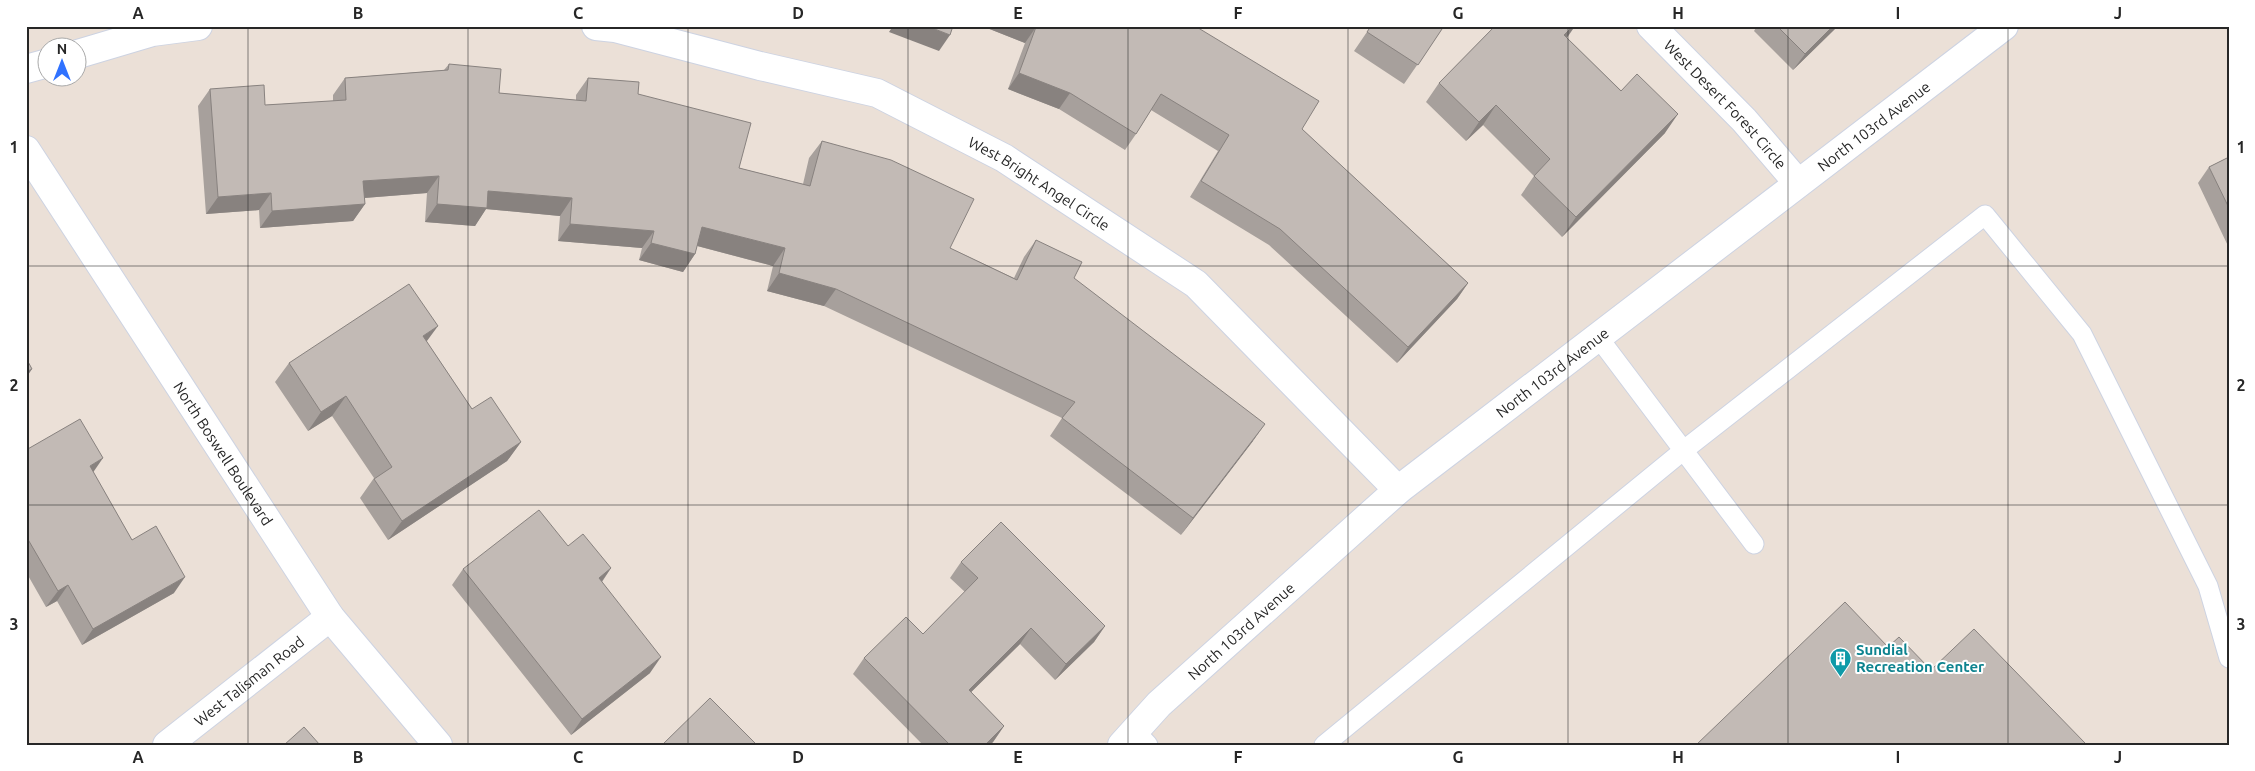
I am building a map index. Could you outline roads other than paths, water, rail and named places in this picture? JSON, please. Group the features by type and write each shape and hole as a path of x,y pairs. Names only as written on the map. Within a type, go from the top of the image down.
{"street":[{"path":"88,51 152,32 198,26"},
{"name":"West Bright Angel Circle","path":"596,26 615,28 760,66 877,93 1004,158 1196,284 1398,490"},
{"name":"West Desert Forest Circle","path":"1651,26 1744,120 1798,183"},
{"name":"North 103rd Avenue","path":"1135,740 1159,704 1398,490 2004,26"},
{"name":"North Boswell Boulevard","path":"26,150 330,617 438,745"},
{"name":"West Talisman Road","path":"167,745 330,617"}],"lane":[{"path":"1324,745 1684,450 1985,215 2082,334 2208,586 2229,658"},
{"path":"1598,337 1754,544"}],"place":[{"name":"Sundial Recreation Center","path":"1840,677"}]}
